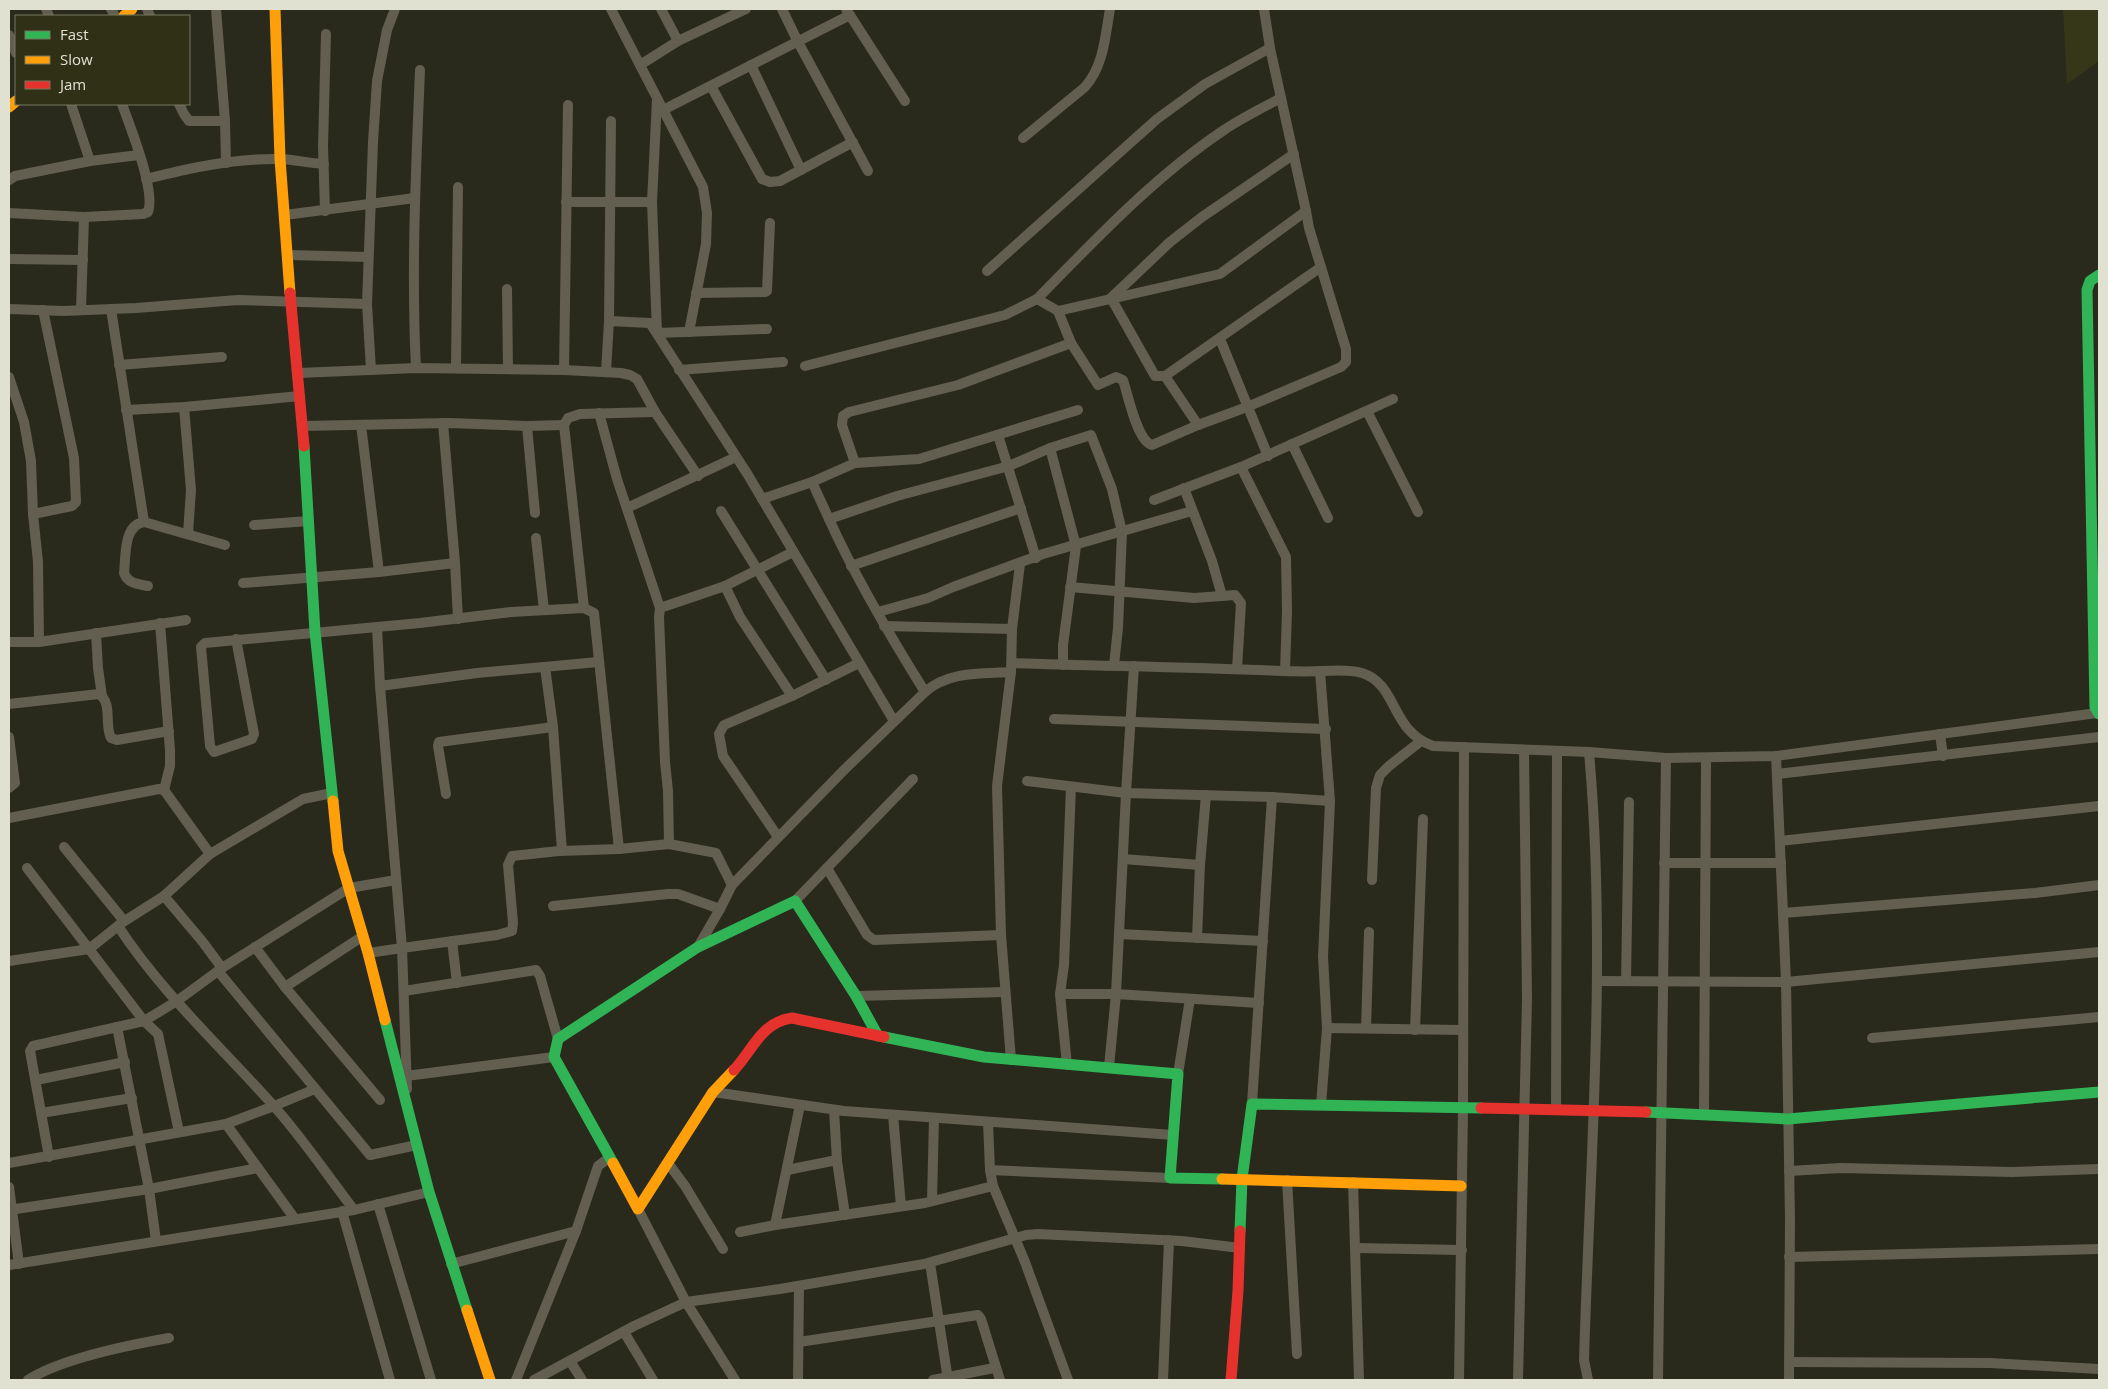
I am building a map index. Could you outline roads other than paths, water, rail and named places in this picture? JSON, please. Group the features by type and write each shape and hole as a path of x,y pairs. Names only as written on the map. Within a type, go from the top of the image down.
{"street":[{"path":"216,9 225,121 226,163"},
{"path":"275,9 280,159 303,426 315,632 338,851 368,953 429,1192 490,1380"},
{"path":"371,370 367,304 370,203 377,81 387,30 395,9"},
{"path":"611,9 703,187 707,213 706,244 690,332"},
{"path":"661,9 678,41"},
{"path":"640,65 727,13 746,9"},
{"path":"782,9 868,171"},
{"path":"1023,138 1085,87 1093,78 1098,68 1110,9"},
{"path":"1037,299 1058,311 1071,342 1098,385 1116,377 1123,380 1140,433 1149,444 1155,444 1198,425 1247,407 1341,367 1346,362 1346,349 1309,228 1270,48 1264,9"},
{"path":"663,110 798,42 848,12 904,100"},
{"path":"9,34 15,50"},
{"path":"325,211 326,34"},
{"path":"988,271 1157,119 1205,84 1270,48"},
{"path":"751,65 801,170"},
{"path":"416,368 414,330 415,198 420,70"},
{"path":"711,86 759,177 770,182 780,181 853,142"},
{"path":"657,98 652,202 657,333"},
{"path":"806,366 1005,315 1037,299 1093,241 1156,182 1225,129 1281,98"},
{"path":"71,105 90,161"},
{"path":"9,213 84,217 143,214 148,212 150,206 146,179 122,105"},
{"path":"180,105 189,121 225,121"},
{"path":"564,370 568,105"},
{"path":"606,372 609,321 611,121"},
{"path":"9,180 15,176 90,161 139,154"},
{"path":"1112,298 1170,242 1202,217 1294,154"},
{"path":"146,179 193,167 226,163 280,159 324,164"},
{"path":"456,368 458,187"},
{"path":"285,214 325,211 415,198"},
{"path":"566,202 652,202"},
{"path":"1058,311 1220,274 1306,211"},
{"path":"81,310 84,217"},
{"path":"696,293 767,291 770,223"},
{"path":"289,255 368,257"},
{"path":"9,260 83,260"},
{"path":"1112,298 1155,376 1165,376 1321,267"},
{"path":"698,947 732,885 924,692 933,684 958,675 1011,668 1063,665 1320,672 1349,670 1376,679 1384,689 1406,729 1421,741 1433,746 1589,752 1666,758 1776,756 2098,714 2095,707 2087,290 2090,281 2099,275"},
{"path":"507,289 508,369"},
{"path":"9,309 111,309 238,300 367,304"},
{"path":"111,309 144,522"},
{"path":"32,514 72,506 76,502 74,458 43,310"},
{"path":"609,321 650,322 762,499 894,721"},
{"path":"657,333 767,329"},
{"path":"1220,339 1268,456"},
{"path":"856,463 842,425 843,416 849,412 958,384 1071,342"},
{"path":"119,365 222,357"},
{"path":"679,370 783,362"},
{"path":"298,373 416,368 564,370 621,373 636,379 655,412 698,476"},
{"path":"1165,376 1198,425"},
{"path":"9,377 24,422 30,461 32,514 38,562 38,642"},
{"path":"126,410 184,407 300,396"},
{"path":"1154,500 1268,456 1393,399"},
{"path":"184,407 191,490 188,534"},
{"path":"762,499 812,482 856,463 919,459 1078,410"},
{"path":"1367,411 1418,512"},
{"path":"584,608 564,425 568,418 573,415 655,412"},
{"path":"599,413 627,508 660,608 664,762 668,791 669,844"},
{"path":"303,426 443,423 527,426 564,425"},
{"path":"443,423 458,619"},
{"path":"361,425 379,572"},
{"path":"527,426 535,513"},
{"path":"998,435 1036,558"},
{"path":"829,519 897,496 1008,466 1050,448 1087,435 1092,436 1112,489 1122,532 1114,665"},
{"path":"1292,444 1328,518"},
{"path":"1050,448 1076,546 1063,645 1063,665"},
{"path":"627,508 736,457"},
{"path":"1241,467 1286,557 1285,671"},
{"path":"812,482 851,566 884,626 924,692"},
{"path":"1184,488 1212,561 1222,596"},
{"path":"851,566 1021,508"},
{"path":"721,511 826,680"},
{"path":"878,612 928,598 953,587 1036,558 1192,511"},
{"path":"254,525 309,521"},
{"path":"148,586 131,582 126,579 124,573 130,532 136,524 144,522 225,545"},
{"path":"536,538 544,610"},
{"path":"660,608 725,586 793,552"},
{"path":"243,583 379,572 455,563"},
{"path":"1011,1060 1001,935 997,786 1011,668 1012,629 1020,564"},
{"path":"725,586 740,617 792,696"},
{"path":"1070,587 1194,598 1235,595 1241,603 1237,669"},
{"path":"236,639 254,734 247,743 214,752 210,746 201,647 205,642 236,639 315,632 378,627 544,610 584,608 594,614 619,849"},
{"path":"9,642 38,642 186,620"},
{"path":"160,623 170,766 164,790"},
{"path":"884,626 1012,629"},
{"path":"378,627 380,686 402,948 407,1107"},
{"path":"96,633 102,696 106,702 108,734 111,738 117,740 169,731"},
{"path":"380,686 477,673 598,662"},
{"path":"778,837 723,756 719,734 724,725 792,696 859,663"},
{"path":"1110,1067 1116,994 1134,666"},
{"path":"545,667 562,851"},
{"path":"1320,672 1326,729 1330,801 1323,957 1327,1028 1321,1106"},
{"path":"9,704 94,693 102,696"},
{"path":"1054,719 1326,729"},
{"path":"446,794 438,746 439,742 552,727"},
{"path":"1940,734 1943,756"},
{"path":"9,737 15,783 9,788"},
{"path":"1776,774 2099,737"},
{"path":"1372,880 1376,788 1380,775 1421,741"},
{"path":"1459,1380 1464,1109 1464,747"},
{"path":"1518,1380 1525,1108 1524,750"},
{"path":"1556,1110 1557,751"},
{"path":"1588,1380 1584,1360 1597,981 1595,826 1589,752"},
{"path":"1776,756 1786,982 1790,1257 1788,1380"},
{"path":"1658,1380 1666,758"},
{"path":"1704,1114 1706,758"},
{"path":"558,1039 698,947 795,901 913,779"},
{"path":"1027,781 1126,793 1272,797 1330,801"},
{"path":"1067,1065 1060,994 1064,965 1071,787"},
{"path":"9,818 154,789 164,790 210,854"},
{"path":"9,961 90,949 121,924 164,896 210,854 303,799 332,793"},
{"path":"1197,938 1200,865 1206,795"},
{"path":"1231,1380 1240,1248 1242,1180 1252,1104 1272,797"},
{"path":"1626,981 1629,802"},
{"path":"1780,841 2099,806"},
{"path":"1415,1030 1423,819"},
{"path":"368,953 497,935 512,931 508,865 510,858 515,856 669,844 716,852 732,885"},
{"path":"64,847 121,924 145,964 274,1106 354,1210"},
{"path":"1123,859 1200,865"},
{"path":"1664,863 1781,863"},
{"path":"27,868 144,1021 158,1034 179,1132"},
{"path":"827,868 866,935 874,940 1001,935"},
{"path":"49,1157 30,1051 33,1046 144,1021 177,1001 255,947 349,888 396,880"},
{"path":"1783,913 2035,893 2099,885"},
{"path":"553,906 678,894 720,909"},
{"path":"164,896 202,941 220,970 370,1155 417,1145"},
{"path":"795,901 856,996 878,1036"},
{"path":"1366,1028 1369,932"},
{"path":"1119,934 1263,941"},
{"path":"285,987 363,936"},
{"path":"452,941 457,983"},
{"path":"255,947 285,987 380,1100"},
{"path":"1597,981 1663,982 1705,980 1786,982 2099,952"},
{"path":"404,990 536,970 540,976 558,1039 554,1056 638,1209 686,1302 736,1380"},
{"path":"856,996 1005,992"},
{"path":"1060,994 1116,994 1258,1004"},
{"path":"1170,1178 1178,1074 1190,999"},
{"path":"1872,1038 2099,1017"},
{"path":"638,1209 713,1092 739,1065 763,1031 776,1022 792,1018 984,1057 1178,1074"},
{"path":"118,1027 149,1189 156,1241"},
{"path":"1327,1028 1463,1030"},
{"path":"406,1076 554,1056"},
{"path":"36,1080 125,1062"},
{"path":"9,1163 49,1157 139,1138 226,1124 315,1089"},
{"path":"713,1092 834,1110 1174,1135"},
{"path":"1252,1104 1464,1109 1525,1108 1662,1112 1788,1119 2099,1092"},
{"path":"41,1113 132,1098"},
{"path":"775,1225 800,1105"},
{"path":"834,1110 837,1160 845,1215"},
{"path":"893,1115 901,1206"},
{"path":"932,1200 934,1118"},
{"path":"988,1122 990,1170 993,1186 1016,1238 1068,1380"},
{"path":"226,1124 295,1219"},
{"path":"516,1380 576,1231 598,1166 610,1157"},
{"path":"787,1170 837,1160"},
{"path":"668,1163 685,1186 723,1249"},
{"path":"10,1209 149,1189 258,1168"},
{"path":"1789,1171 1841,1168 2012,1172 2099,1169"},
{"path":"990,1170 1170,1178 1462,1186"},
{"path":"1287,1180 1296,1354"},
{"path":"1353,1182 1359,1380"},
{"path":"9,1186 14,1265 354,1210 429,1192"},
{"path":"740,1232 901,1206 993,1186"},
{"path":"378,1204 431,1380"},
{"path":"342,1211 390,1380"},
{"path":"451,1264 576,1231"},
{"path":"534,1380 624,1332 686,1302 799,1286 930,1263 1016,1238 1038,1234 1169,1240 1240,1248"},
{"path":"1163,1380 1169,1240"},
{"path":"1356,1248 1462,1250"},
{"path":"1790,1257 2099,1249"},
{"path":"930,1263 948,1378"},
{"path":"798,1380 799,1286"},
{"path":"799,1342 978,1315 981,1319 994,1368 1000,1380"},
{"path":"624,1332 652,1380"},
{"path":"28,1380 66,1364 100,1353 169,1338"},
{"path":"570,1361 582,1380"},
{"path":"1789,1362 1990,1363 2099,1369"},
{"path":"933,1380 994,1368"}]}
